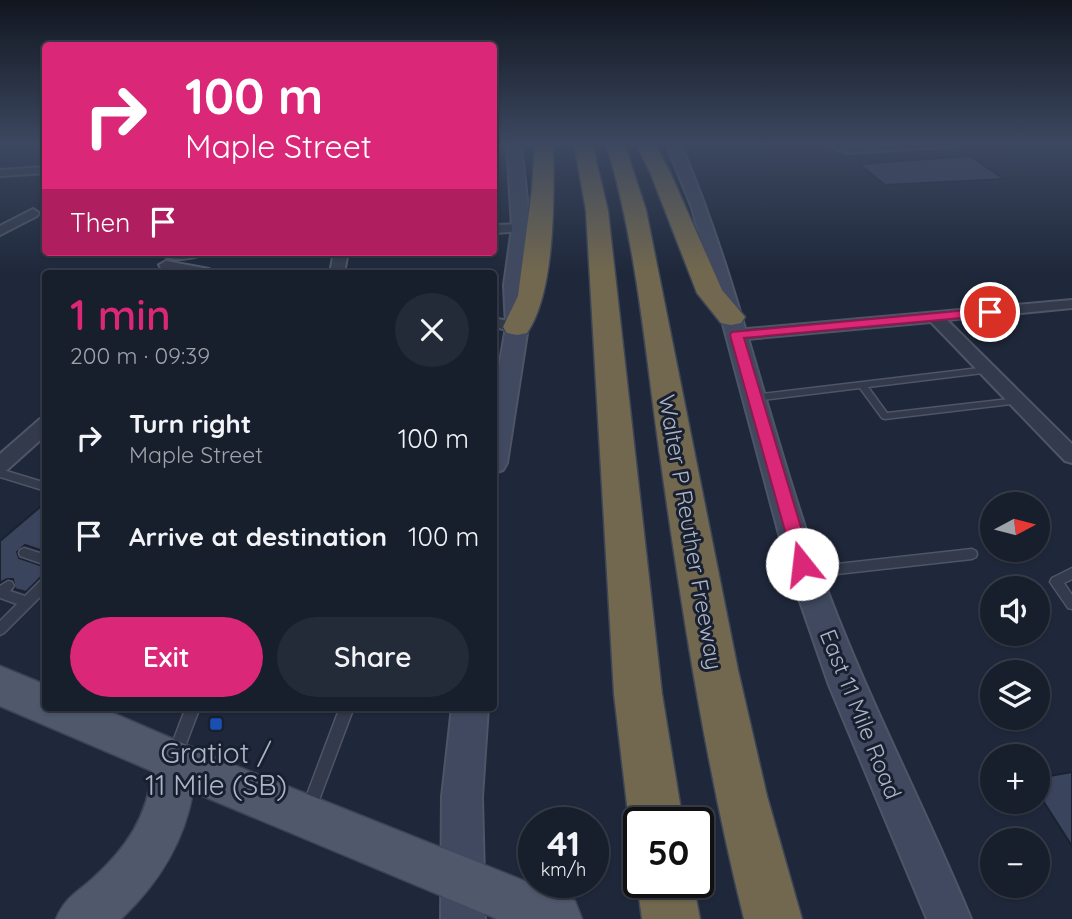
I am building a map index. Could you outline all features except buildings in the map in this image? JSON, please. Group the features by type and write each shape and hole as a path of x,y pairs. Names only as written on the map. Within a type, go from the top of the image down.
{"highway":[{"path":"505,325 531,296 544,186"},
{"path":"592,186 597,211 636,667 654,807"},
{"name":"Walter P Reuther Freeway","path":"628,186 644,261 704,617 750,830 773,919"},
{"path":"666,186 710,293 734,326"},
{"path":"668,898 671,919"}],"main road":[{"path":"497,425 505,325 514,285 520,228 517,186"},
{"name":"East 11 Mile Road","path":"691,186 700,208 806,573 846,685 949,919"},
{"path":"0,686 42,704"},
{"path":"60,711 174,759 211,778 307,815 463,900 557,919"},
{"path":"463,900 461,797 470,711"},
{"path":"81,919 105,902 134,872 155,843 174,789 174,759"}],"street":[{"path":"0,231 33,213"},
{"path":"497,229 520,228"},
{"path":"168,261 185,256"},
{"path":"168,261 199,270"},
{"path":"734,326 935,317 1072,304"},
{"path":"935,317 1072,456"},
{"path":"1,464 42,428"}],"lane":[{"path":"754,398 988,370"},
{"path":"862,385 885,416 1018,401"},
{"path":"1,464 42,485"},
{"path":"806,573 972,554"},
{"path":"1072,573 1056,582 1072,604"},
{"path":"0,629 42,587"},
{"path":"3,591 27,602"},
{"path":"174,759 192,711"},
{"path":"307,815 346,711"}],"place":[{"name":"Gratiot / 11 Mile (SB)","path":"216,724"}],"route":[{"path":"802,564 736,335 990,312"}]}
